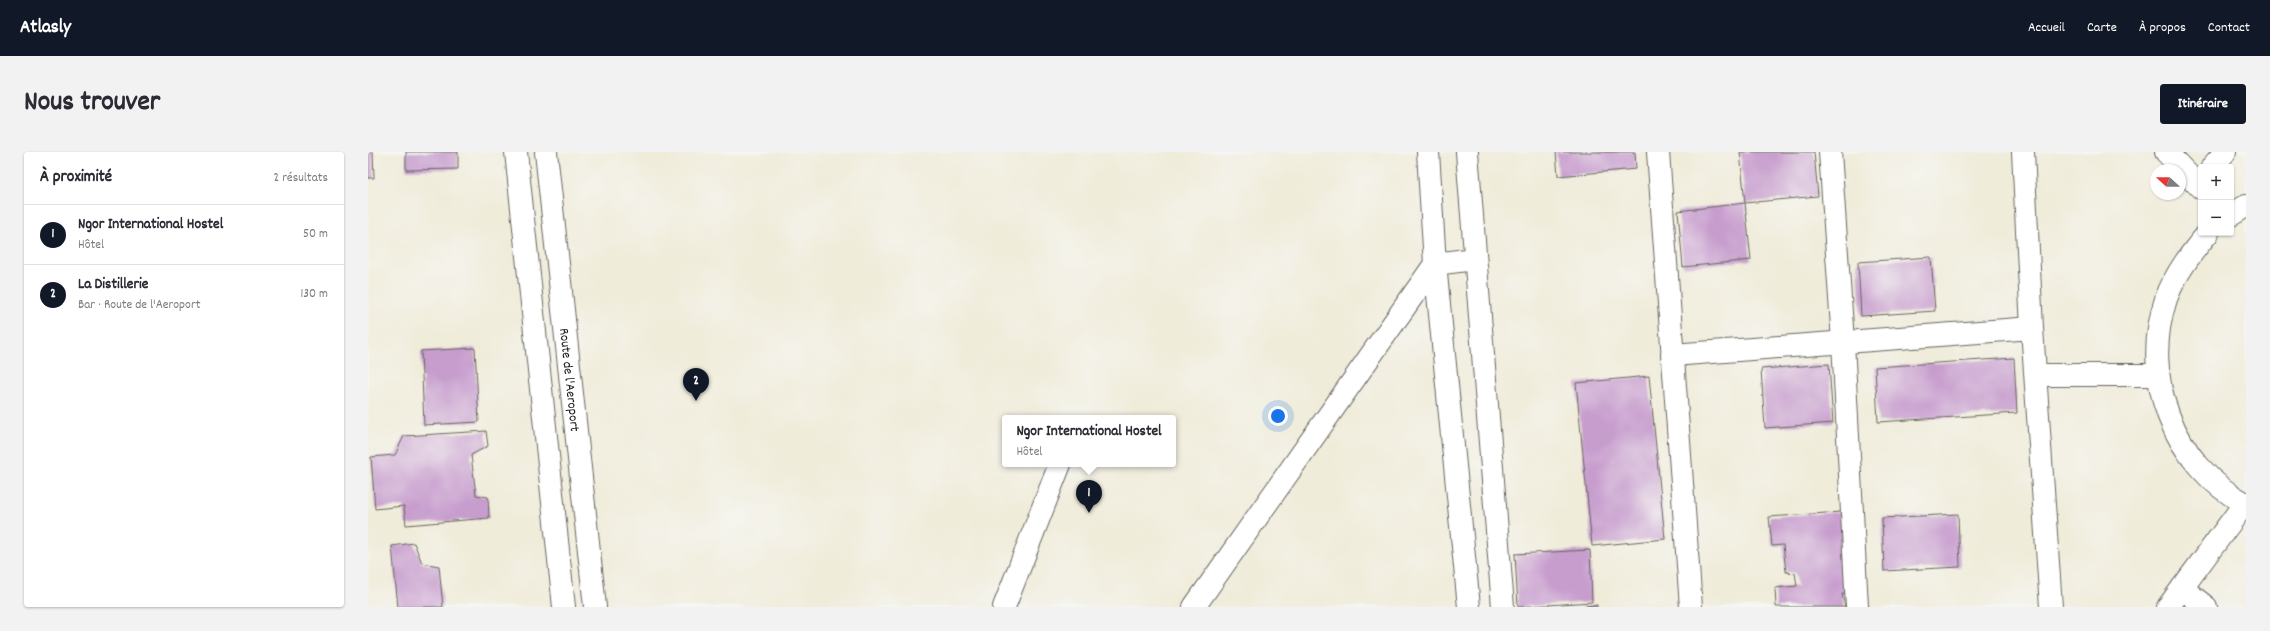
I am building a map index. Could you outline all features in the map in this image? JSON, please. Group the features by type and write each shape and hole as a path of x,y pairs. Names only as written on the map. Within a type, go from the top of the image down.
{"main road":[{"name":"Route de l'Aeroport","path":"516,152 564,607"},
{"name":"Route de l'Aeroport","path":"546,152 595,607"},
{"path":"1428,152 1434,264 1469,607"},
{"path":"1467,152 1474,259 1503,607"},
{"path":"1658,152 1692,607"},
{"path":"1830,152 1843,342 1857,607"},
{"path":"2023,152 2032,328 2051,607"},
{"path":"2166,152 2198,182"},
{"path":"2215,164 2225,152"},
{"path":"2234,213 2246,206"},
{"path":"2168,607 2245,504 2219,486 2200,468 2184,448 2169,419 2163,401 2158,375 2157,349 2160,323 2167,298 2181,269 2206,236"},
{"path":"1194,607 1434,264 1474,259"},
{"path":"1672,355 2032,328"},
{"path":"2036,375 2158,375"},
{"path":"1004,607 1059,467"},
{"path":"2182,588 2206,607"}],"building":[{"path":"368,152 373,152 374,178 368,178"},
{"path":"406,152 458,152 458,169 406,170"},
{"path":"1556,152 1635,152 1636,169 1558,176"},
{"path":"1740,152 1814,152 1818,196 1745,203"},
{"path":"1745,203 1751,260 1683,267 1678,211"},
{"path":"1931,257 1935,311 1861,316 1858,262"},
{"path":"475,348 479,422 424,425 421,351"},
{"path":"2014,358 2017,413 1878,422 1875,367"},
{"path":"1829,364 1833,423 1765,428 1761,369"},
{"path":"1649,376 1665,539 1592,546 1576,383"},
{"path":"486,431 488,446 471,455 476,495 488,497 489,518 406,525 404,506 375,509 371,457 395,455 404,436"},
{"path":"1840,512 1848,568 1849,595 1842,594 1845,607 1776,607 1775,588 1797,586 1795,573 1786,572 1783,545 1772,546 1769,517"},
{"path":"1958,514 1960,567 1884,571 1882,518"},
{"path":"414,543 422,563 439,566 443,607 398,607 392,546"},
{"path":"1590,550 1592,602 1518,607 1515,554"},
{"path":"1597,605 1597,607 1583,607 1583,606"}],"place":[{"name":"La Distillerie","path":"696,401"},
{"name":"Ngor International Hostel","path":"1089,513"}]}
